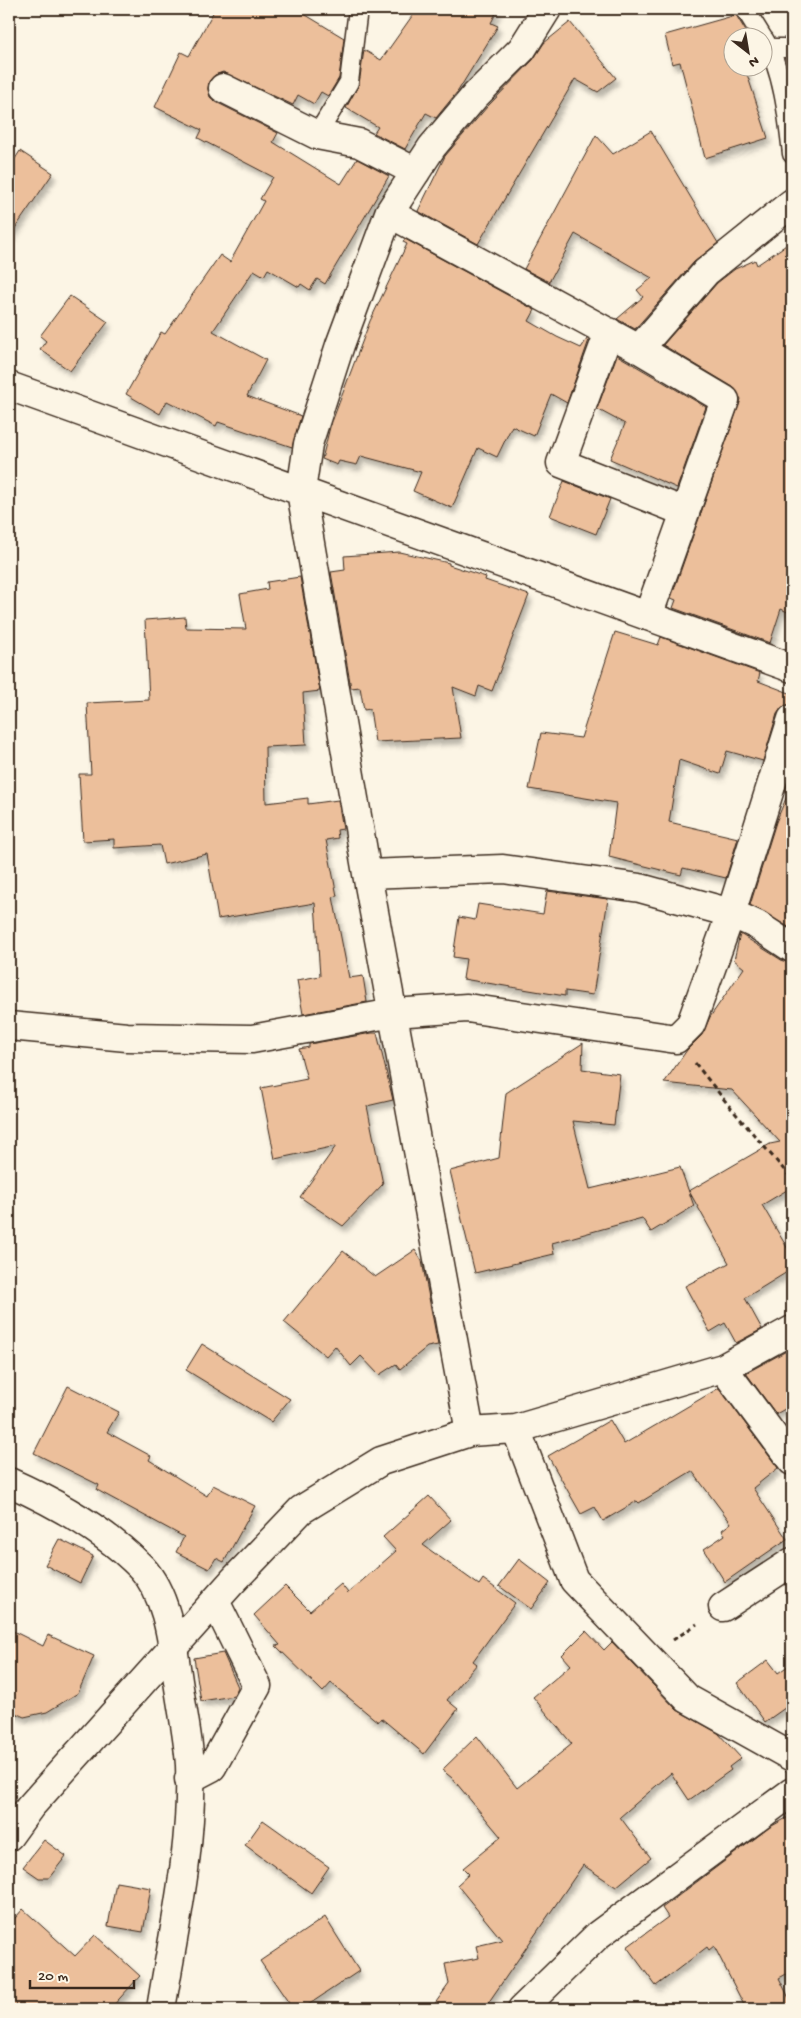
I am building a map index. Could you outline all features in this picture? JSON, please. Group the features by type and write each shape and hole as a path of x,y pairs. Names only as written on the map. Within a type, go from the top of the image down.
{"street":[{"path":"470,1432 367,874 301,491 308,444 340,345 389,213 432,147 475,96 522,49 547,9"},
{"path":"223,88 316,136 359,143 416,172"},
{"path":"639,348 706,272 792,203"},
{"path":"389,213 639,348 724,400 648,616"},
{"path":"609,332 562,463 685,512"},
{"path":"9,386 792,668"},
{"path":"9,1026 127,1037 252,1039 392,1013 466,1008 676,1039 691,1024 731,913 792,720"},
{"path":"367,874 503,870 640,888 731,913 757,925 792,948"},
{"path":"9,1836 30,1807 215,1601 301,1510 381,1461 470,1432 516,1429 723,1368 792,1330"},
{"path":"723,1368 792,1460"},
{"path":"516,1429 574,1580 688,1699 792,1757"},
{"path":"9,1482 92,1527 143,1569 165,1607 174,1647 190,1764 189,1836 161,2009"},
{"path":"723,1607 792,1562"},
{"path":"189,1779 212,1768 257,1686 215,1601"},
{"path":"522,2009 598,1935 792,1792"}],"lane":[{"path":"316,136 349,82 358,9"},
{"path":"745,9 757,28"},
{"path":"774,43 792,48"},
{"path":"774,69 787,110 792,154"}],"path":[{"path":"676,1039 730,1107 792,1179"},
{"path":"648,1656 723,1607"}],"building":[{"path":"215,9 296,9 344,38 339,78 328,96 321,92 314,104 298,95 293,105 223,72 215,75 209,81 210,97 216,102 278,133 273,142 341,184 357,159 389,176 325,284 317,279 310,290 301,284 299,287 268,269 264,276 254,270 213,331 266,360 247,396 301,416 292,447 218,422 216,426 167,401 160,414 126,394 161,332 165,334 220,255 230,262 264,201 260,199 273,177 198,138 202,130 155,107 181,52 189,56"},
{"path":"417,9 498,9 491,23 498,26 458,91 436,118 426,113 405,149 374,133 378,127 346,108 359,84 364,50 381,60"},
{"path":"736,15 744,28 724,28 724,78 748,78 768,138 705,158 680,62 672,64 665,35"},
{"path":"570,22 616,78 598,92 575,79 478,244 418,211 445,156 487,107 533,60 544,43"},
{"path":"651,131 718,243 694,262 635,329 617,319 643,297 637,290 652,278 575,234 549,282 524,269 596,135 613,154"},
{"path":"20,151 53,173 9,237 9,168"},
{"path":"405,239 535,310 529,321 557,337 581,348 587,339 589,340 567,403 551,394 534,436 512,426 497,457 478,448 452,508 413,491 421,472 361,456 357,465 339,461 337,465 322,459 330,427 370,321 407,244 403,242"},
{"path":"792,241 792,614 781,609 770,643 673,608 676,600 671,598 741,399 733,387 663,345 717,283 735,269 755,260 757,265"},
{"path":"70,296 108,322 70,371 40,349 46,341 40,336"},
{"path":"617,355 706,407 677,488 610,459 625,424 597,409"},
{"path":"564,481 610,499 596,534 550,516"},
{"path":"399,552 449,563 449,565 486,577 485,580 529,595 492,691 479,686 476,696 453,687 461,738 375,742 370,709 364,710 360,687 351,688 331,572 345,570 344,556"},
{"path":"300,577 320,691 303,693 306,745 265,747 266,803 308,798 308,804 338,800 343,829 337,830 338,838 326,840 337,896 333,897 349,978 363,976 367,1002 303,1014 297,980 320,976 315,903 218,919 207,854 164,864 160,845 114,848 114,839 83,841 79,774 91,774 87,703 149,700 145,620 185,617 186,628 246,629 240,594 268,589 267,582"},
{"path":"615,632 658,645 661,637 760,673 758,681 792,694 792,704 782,707 777,714 763,761 727,751 720,774 679,760 669,822 738,838 726,878 683,868 681,875 609,857 616,803 529,789 541,733 581,738"},
{"path":"792,784 792,929 750,905 776,822"},
{"path":"547,891 608,899 593,995 565,991 565,996 463,979 466,959 453,957 459,917 475,920 478,904 543,914"},
{"path":"740,934 783,961 792,963 792,1187 762,1205 792,1256 792,1269 745,1298 762,1329 736,1343 725,1323 710,1332 685,1286 729,1263 689,1191 770,1144 780,1142 732,1090 664,1083 687,1050 702,1035 710,1017 744,968 734,960"},
{"path":"377,1033 393,1100 367,1106 383,1184 343,1226 300,1197 336,1146 275,1159 261,1088 307,1079 299,1049 309,1047 309,1044"},
{"path":"583,1043 582,1069 620,1074 614,1125 573,1121 590,1189 680,1167 694,1206 651,1232 642,1218 552,1243 554,1254 475,1273 450,1171 499,1158 506,1093"},
{"path":"415,1250 422,1261 438,1345 427,1347 400,1369 396,1364 379,1375 361,1356 351,1366 335,1346 326,1356 284,1322 343,1251 375,1277"},
{"path":"202,1344 290,1399 271,1422 186,1370"},
{"path":"792,1348 792,1405 776,1414 746,1373"},
{"path":"68,1386 119,1412 107,1432 151,1456 149,1460 207,1496 213,1485 255,1506 224,1562 216,1558 209,1569 176,1552 184,1537 97,1490 99,1485 34,1453"},
{"path":"719,1388 778,1468 753,1488 787,1539 725,1582 704,1549 725,1535 722,1530 731,1523 692,1471 639,1503 637,1501 603,1521 595,1507 581,1514 548,1456 610,1420 624,1444"},
{"path":"429,1496 451,1520 423,1545 479,1585 483,1579 515,1603 473,1661 477,1664 447,1700 458,1709 424,1754 381,1718 378,1722 331,1683 323,1692 276,1646 280,1645 254,1615 285,1586 310,1611 341,1584 348,1593 396,1551 383,1537"},
{"path":"59,1539 93,1556 80,1583 45,1565"},
{"path":"519,1559 550,1583 531,1609 499,1586"},
{"path":"9,1629 43,1646 48,1635 94,1656 78,1693 47,1712 24,1717 9,1710"},
{"path":"586,1631 604,1650 612,1642 677,1710 718,1733 741,1758 729,1767 731,1770 689,1800 671,1773 620,1817 651,1858 616,1887 583,1865 484,2009 431,2009 449,1984 445,1964 479,1958 476,1946 502,1940 457,1885 469,1874 463,1868 501,1837 452,1778 442,1770 477,1736 517,1788 572,1744 533,1697 571,1665 562,1655"},
{"path":"223,1653 238,1687 234,1696 201,1701 194,1658"},
{"path":"768,1660 778,1673 792,1663 792,1703 765,1722 737,1683"},
{"path":"792,1815 792,1971 779,1978 792,2004 792,2009 746,2009 714,1946 709,1950 707,1947 656,1986 627,1947 668,1917 662,1908 770,1827"},
{"path":"263,1820 329,1867 311,1893 245,1845"},
{"path":"44,1840 66,1856 49,1878 39,1878 23,1867"},
{"path":"116,1882 151,1888 143,1932 108,1926"},
{"path":"23,1909 75,1956 95,1935 140,1976 110,2009 9,2009 9,1925"},
{"path":"325,1917 359,1971 302,2009 293,2009 260,1961"}]}
